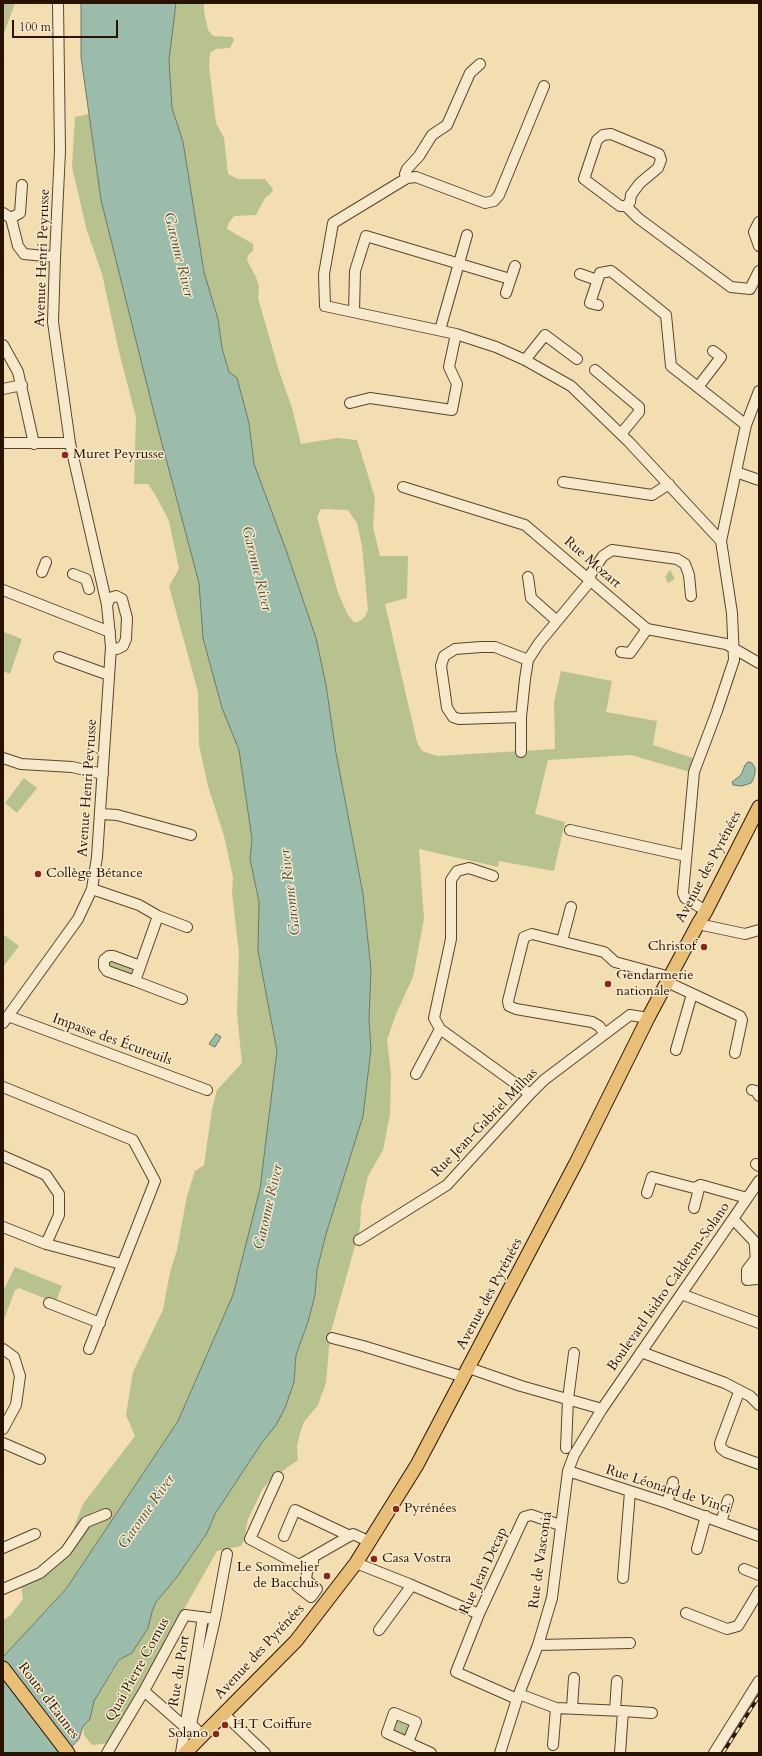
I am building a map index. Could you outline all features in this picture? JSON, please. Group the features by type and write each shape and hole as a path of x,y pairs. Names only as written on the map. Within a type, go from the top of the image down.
{"main road":[{"name":"Avenue des Pyrénées","path":"185,1753 296,1641 356,1563 417,1465 577,1162 648,1018 698,924 706,912 759,807"},
{"name":"Route d'Eaunes","path":"3,1668 68,1753"}],"street":[{"name":"Avenue Henri Peyrusse","path":"6,1020 78,919 92,889 96,864 100,814 111,647 104,588 70,443 53,322 54,257 60,151 58,3"},
{"path":"407,178 405,174 407,169 419,156 432,136 446,125 470,73 480,64"},
{"path":"544,86 499,195 494,201 485,202 416,177 407,178 333,223 324,274 325,306 440,330 496,347 525,360 571,386 621,434 669,484 721,542"},
{"path":"626,206 630,202 631,195 640,183 658,168 661,160 659,154 611,134 603,134 597,140 584,179 620,206 626,206 638,218 731,287 750,289 759,271"},
{"path":"22,185 20,213 7,216 18,246 24,254 54,257"},
{"path":"759,222 754,232 759,246"},
{"path":"440,330 467,235"},
{"path":"354,312 355,271 366,236 510,279"},
{"path":"506,293 515,266"},
{"path":"598,305 590,302 597,280 600,273 611,271 666,315 671,366 746,424"},
{"path":"580,274 597,280"},
{"path":"350,403 370,398 452,410 457,384 448,367 456,334"},
{"path":"525,360 545,335 578,359"},
{"path":"3,345 17,368 34,444"},
{"path":"698,387 721,357 713,351"},
{"path":"595,370 639,407 639,412 621,434"},
{"path":"3,388 22,385"},
{"path":"706,912 685,898 683,893 694,772 734,660 732,613 721,542 746,424 759,391"},
{"path":"3,443 70,443"},
{"path":"736,472 759,480"},
{"path":"563,482 652,495 669,484"},
{"name":"Rue Mozart","path":"403,487 525,525 647,629"},
{"path":"521,752 521,717 524,679 528,660 539,643 558,622 589,579 603,556 612,550 677,559 685,564 689,575 691,596"},
{"path":"42,572 46,562"},
{"path":"73,574 86,579 87,590 104,588"},
{"path":"528,576 531,598 558,622"},
{"path":"3,590 110,632"},
{"path":"107,605 110,598 116,596 122,600 127,618 126,639 123,646 117,649 111,647"},
{"path":"621,652 630,653 647,629 726,644 759,663"},
{"path":"521,717 459,719 453,717 447,708 440,666 444,656 455,649 481,647 495,647 528,660"},
{"path":"59,657 109,675"},
{"path":"3,758 21,764 72,767 103,774"},
{"path":"100,814 117,815 191,835"},
{"path":"570,830 686,856"},
{"path":"493,876 469,868 457,871 451,880 451,939 434,1018 440,1029 530,1094"},
{"path":"92,889 139,905 158,916 187,926"},
{"path":"562,942 571,906"},
{"path":"135,981 158,916"},
{"path":"698,924 745,934 759,930"},
{"path":"605,1034 600,1026 592,1022 511,1007 508,1003 524,937 532,934 604,952 615,962 668,979 692,994 738,1014 742,1018 735,1053"},
{"path":"140,966 113,956 109,956 104,960 104,967 107,971 182,999"},
{"path":"676,1050 692,994"},
{"name":"Rue Jean-Gabriel Milhas","path":"359,1240 447,1185 544,1080 630,1015 648,1018"},
{"name":"Impasse des Écureuils","path":"6,1020 207,1090"},
{"path":"416,1074 440,1029"},
{"path":"3,1087 133,1140 155,1181 121,1264 89,1349"},
{"path":"3,1156 46,1175 59,1194 59,1215 46,1244"},
{"path":"647,1193 652,1177 694,1188 700,1185 747,1198"},
{"name":"Boulevard Isidro Calderon-Solano","path":"602,1408 759,1181"},
{"path":"694,1208 700,1185"},
{"path":"733,1219 754,1241 756,1258"},
{"path":"3,1227 46,1244 121,1264"},
{"path":"681,1294 759,1323"},
{"path":"49,1303 100,1323"},
{"path":"332,1338 602,1408"},
{"path":"3,1349 14,1357 20,1376 16,1405 3,1429"},
{"path":"641,1352 724,1383 739,1392 750,1396 759,1405"},
{"path":"566,1448 568,1399 574,1353"},
{"path":"739,1392 720,1443 721,1448 726,1452 759,1464"},
{"name":"Rue de Vasconia","path":"500,1753 518,1696 538,1646 552,1598 568,1471 578,1445 602,1408"},
{"path":"3,1443 40,1459"},
{"name":"Rue Léonard de Vinci","path":"568,1471 706,1516 759,1536"},
{"path":"278,1476 250,1539 293,1563 300,1565 353,1534 370,1542"},
{"path":"667,1503 673,1482"},
{"path":"623,1578 630,1492"},
{"path":"721,1522 728,1500"},
{"path":"284,1536 295,1510 350,1536"},
{"path":"3,1589 40,1573 66,1551 86,1522 106,1514"},
{"name":"Rue Jean Decap","path":"518,1696 456,1672 479,1614 524,1517 531,1515 560,1525"},
{"path":"696,1549 706,1516"},
{"path":"3,1548 35,1534"},
{"path":"202,1735 191,1724 227,1554"},
{"path":"297,1586 312,1597 318,1589 306,1580 307,1572 313,1562 313,1558"},
{"path":"356,1563 479,1614"},
{"path":"744,1569 759,1575"},
{"path":"379,1630 412,1585"},
{"path":"686,1613 727,1629 738,1626 759,1591"},
{"path":"314,1593 326,1602"},
{"name":"Quai Pierre Cornus","path":"106,1753 144,1691 185,1615 203,1617"},
{"path":"203,1617 214,1619"},
{"name":"Rue du Port","path":"181,1753 203,1617"},
{"path":"538,1646 630,1644"},
{"path":"572,1708 574,1678"},
{"path":"617,1681 620,1753"},
{"path":"714,1753 759,1681"},
{"path":"144,1691 185,1727"},
{"path":"518,1696 556,1708 652,1712"},
{"path":"553,1745 556,1708"},
{"path":"224,1714 265,1753"},
{"path":"408,1742 432,1753"}],"green space":[{"path":"3,3 15,3 3,36"},
{"path":"176,3 204,3 208,30 213,36 232,37 234,40 230,48 216,49 210,53 209,66 216,123 224,138 228,174 238,179 265,179 273,189 272,192 265,198 256,215 234,216 228,224 227,229 253,244 253,251 248,255 247,260 256,277 259,287 258,298 279,371 292,408 301,444 337,438 357,440 375,498 373,527 380,556 408,556 407,598 385,604 417,742 422,751 437,756 555,749 554,702 561,671 612,681 606,712 657,721 653,745 693,758 690,772 631,755 548,760 535,814 565,822 554,871 499,861 498,867 419,849 424,919 413,977 396,1014 387,1040 391,1074 390,1114 383,1150 368,1176 361,1207 360,1228 330,1335 326,1383 318,1405 304,1422 300,1433 297,1446 298,1460 270,1480 262,1490 248,1519 244,1540 241,1546 217,1551 108,1743 92,1745 84,1735 83,1726 90,1719 94,1701 120,1660 132,1653 148,1628 156,1602 177,1577 207,1533 215,1514 267,1437 294,1382 296,1355 308,1322 315,1295 317,1270 326,1234 363,1116 371,1049 369,1019 371,970 363,894 336,753 326,685 316,638 286,550 254,464 249,423 237,378 229,372 222,348 218,319 204,272 183,142 172,108 169,60","holes":["321,509 348,510 357,523 362,546 368,610 364,618 358,622 354,622 348,615 338,593 317,517"]},
{"path":"89,114 101,200 155,417 199,583 203,638 222,708 239,750 252,839 250,859 259,902 258,951 277,1051 260,1189 233,1296 178,1421 66,1589 4,1656 3,1620 10,1616 23,1599 21,1586 63,1556 83,1504 135,1436 126,1415 133,1372 163,1310 170,1272 177,1250 187,1196 195,1171 204,1165 212,1109 217,1090 242,1063 237,1013 239,953 232,893 233,877 224,836 208,786 199,745 198,692 169,586 179,569 169,521 156,496 148,484 134,484 136,417 120,356 102,274 87,231 72,167 75,117"},
{"path":"670,570 675,579 668,583 665,577"},
{"path":"4,632 22,639 10,674 3,671"},
{"path":"24,778 37,788 17,813 5,803"},
{"path":"3,934 19,946 3,967"},
{"path":"109,959 132,967 132,972 128,975 111,969 107,961"},
{"path":"15,1267 62,1286 56,1301 59,1304 19,1288 15,1290 3,1322 3,1291"},
{"path":"395,1719 409,1725 405,1736 392,1731"}],"water":[{"name":"Garonne River","path":"81,3 176,3 169,60 172,108 183,142 204,272 218,319 222,348 229,372 237,378 249,423 254,464 286,550 316,638 326,685 336,753 363,894 371,970 369,1019 371,1049 363,1116 326,1234 317,1270 315,1295 308,1322 296,1355 294,1382 285,1408 276,1425 261,1444 215,1514 207,1533 177,1577 156,1602 148,1628 132,1653 119,1660 94,1701 90,1719 83,1726 79,1739 66,1753 3,1753 3,1657 66,1589 178,1421 233,1295 260,1189 277,1051 258,951 259,902 250,859 252,839 239,750 222,708 203,638 199,583 155,417 101,200 81,57"},
{"path":"748,762 752,763 755,768 753,780 751,783 742,786 733,785 732,782 741,775 745,765"},
{"path":"216,1034 221,1037 215,1047 209,1044"}],"railway":[{"path":"723,1753 759,1696"}],"place":[{"name":"Muret Peyrusse","path":"65,455"},
{"name":"Collège Bétance","path":"38,874"},
{"name":"Christof","path":"704,947"},
{"name":"Gendarmerie nationale","path":"608,984"},
{"name":"Pyrénées","path":"396,1509"},
{"name":"Casa Vostra","path":"374,1559"},
{"name":"Le Sommelier de Bacchus","path":"327,1576"},
{"name":"H.T Coiffure","path":"225,1725"},
{"name":"Solano","path":"216,1734"}]}
